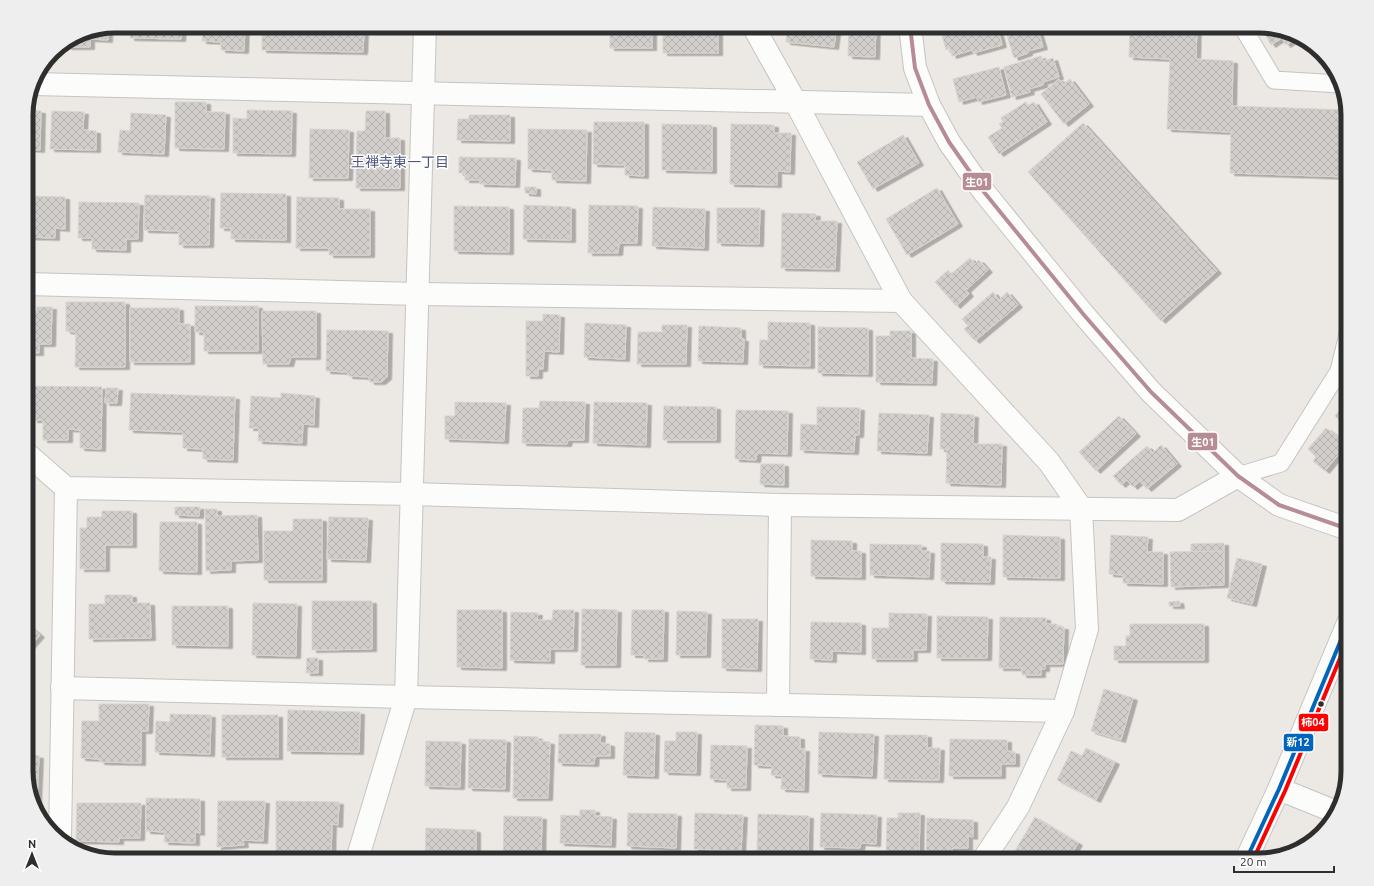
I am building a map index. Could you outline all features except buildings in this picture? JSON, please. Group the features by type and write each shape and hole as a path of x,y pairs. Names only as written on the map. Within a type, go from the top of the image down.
{"street":[{"path":"359,853 406,698 425,33"},
{"path":"757,33 795,101 901,301 1049,462 1081,508 1087,629 1063,711 1018,807 988,853"},
{"path":"911,33 915,68 928,105 949,142 984,192 1084,315 1151,392 1238,476 1279,505 1341,527"},
{"path":"39,84 928,105"},
{"path":"33,284 417,294 901,301"},
{"path":"33,459 66,488 412,494 780,505 1178,510 1238,476"},
{"path":"60,832 66,488"},
{"path":"778,705 780,505"},
{"path":"1249,853 1279,789 1341,640"},
{"path":"62,688 406,698 1063,711"},
{"path":"1279,789 1331,810"}],"lane":[{"path":"1246,33 1274,80 1335,84"},
{"path":"1238,476 1281,463 1339,371 1341,363"}],"transit line":[{"name":"生01","path":"911,33 915,68 929,105 949,142 984,192 1084,315 1151,392 1238,476 1279,505 1341,527"},
{"name":"新12","path":"1249,853 1279,789 1341,640"},
{"name":"柿04","path":"1256,853 1285,791 1341,656"}],"district":[{"name":"王禅寺東一丁目","path":"400,162"}]}
